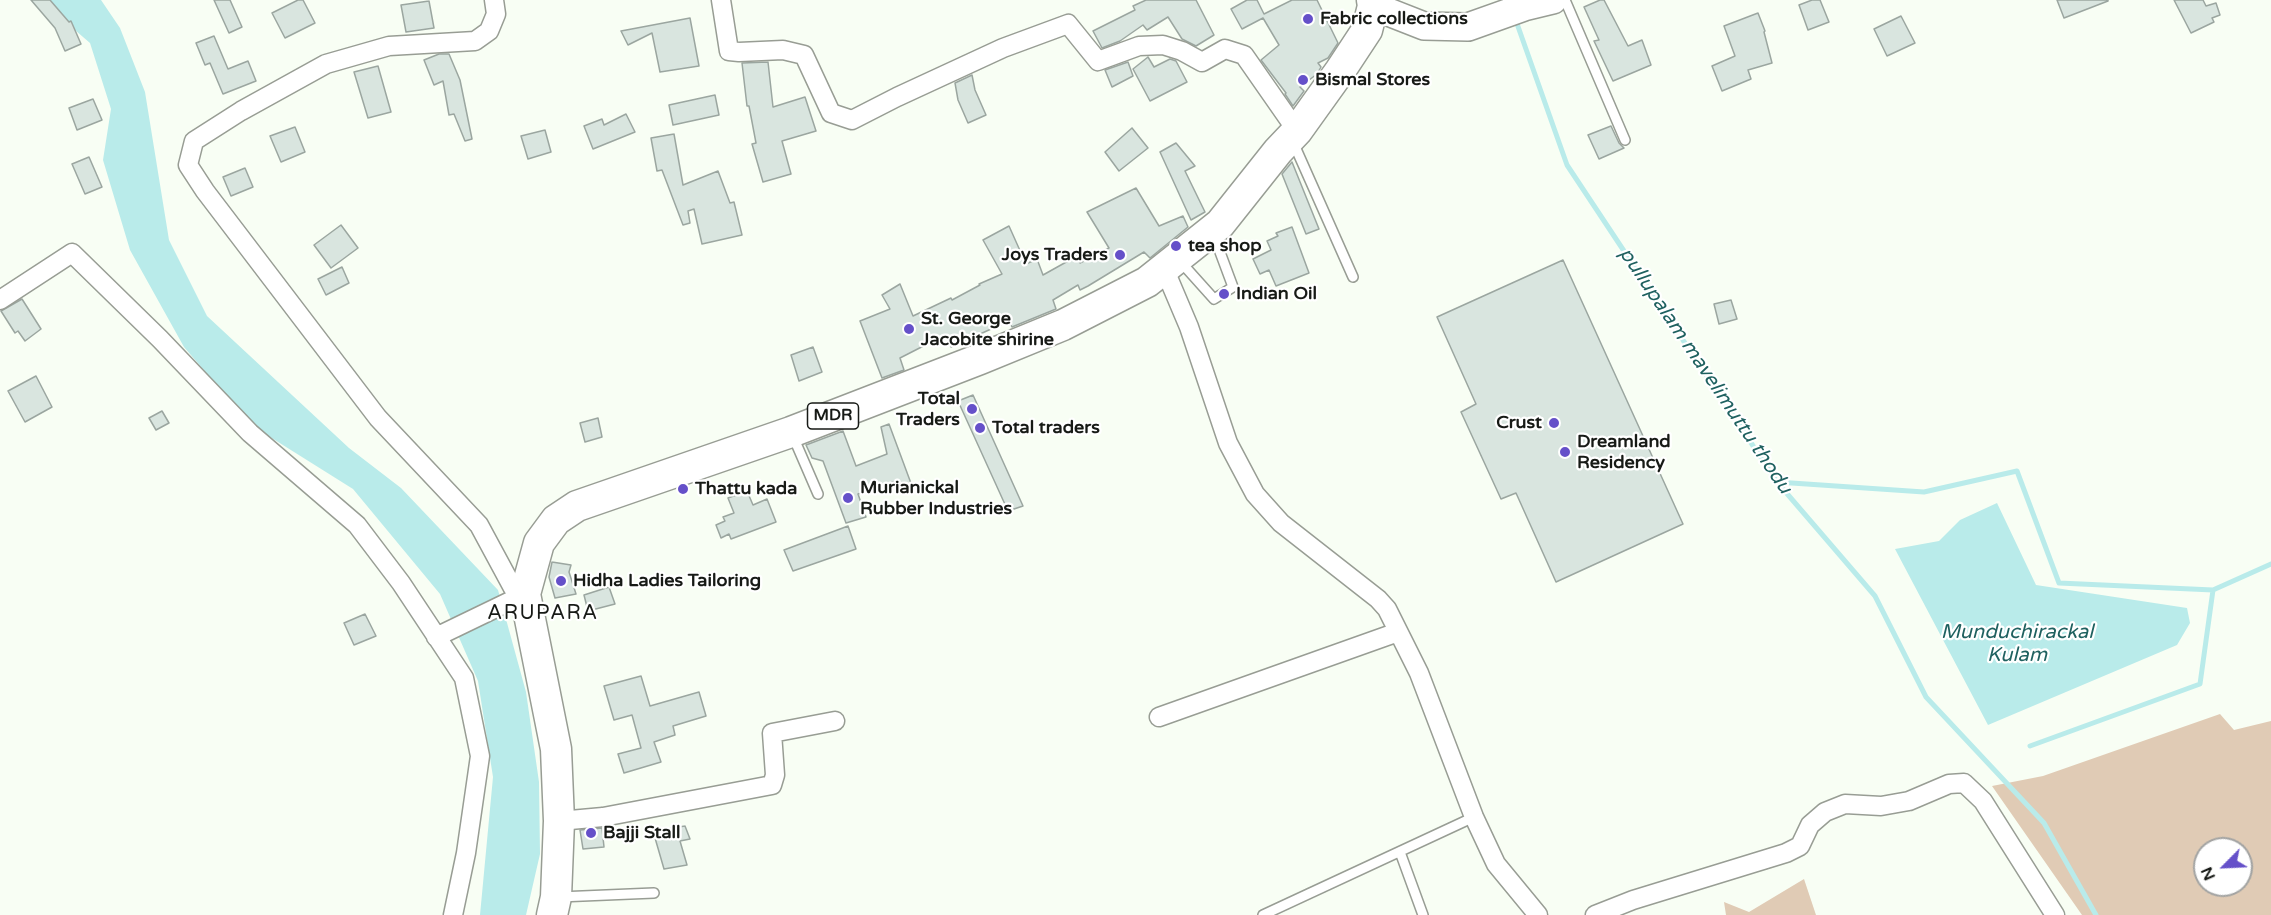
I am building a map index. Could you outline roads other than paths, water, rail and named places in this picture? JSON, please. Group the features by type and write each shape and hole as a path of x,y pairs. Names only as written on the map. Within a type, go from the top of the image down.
{"main road":[{"name":"MDR","path":"554,906 559,821 556,749 521,595 539,543 556,520 577,506 888,396 1063,325 1147,282 1220,224 1294,134 1367,30 1372,3 1424,26 1468,27 1553,0"}],"street":[{"path":"436,638 521,595 513,588 479,525 378,418 205,191 188,165 194,141 241,111 326,64 389,46 475,41 489,31 496,14 494,0"},
{"path":"721,0 729,51 783,50 804,55 831,113 852,120 1003,48 1068,24 1098,61 1139,46 1163,45 1182,51 1203,62 1225,49 1244,56 1294,134"},
{"path":"0,300 72,253 160,339 250,433 357,525 401,582 464,678 480,756 466,854 453,915"},
{"path":"1170,263 1228,443 1255,494 1281,523 1378,599 1387,609 1419,672 1474,818 1496,864 1538,915"},
{"path":"1159,717 1398,632"},
{"path":"559,821 603,817 772,785 775,775 772,733 835,721"},
{"path":"1595,915 1786,853 1800,846 1810,825 1825,812 1845,804 1881,806 1909,801 1949,784 1964,783 1983,801 2055,915"}],"lane":[{"path":"1565,0 1625,140"},
{"path":"1294,134 1353,277"},
{"path":"1170,263 1214,299 1233,287 1212,231"},
{"path":"791,432 818,494"},
{"path":"1263,915 1474,818"},
{"path":"1400,852 1424,915"},
{"path":"554,906 654,893"}],"water":[{"path":"40,0 101,0 120,28 145,92 169,240 207,316 349,448 401,488 498,590 526,692 539,782 540,854 526,915 480,915 493,777 478,681 440,594 353,489 251,425 184,347 130,250 103,160 111,109 90,43"},
{"name":"Munduchirackal Kulam","path":"1997,503 2036,585 2187,608 2190,623 2177,645 1988,725 1895,549 1939,541 1960,520"}],"waterway":[{"name":"pullupalam mavelimuttu thodu","path":"1515,18 1567,165 1777,482 1875,596 1926,697 2044,823 2096,915"},
{"path":"1777,482 1924,492 2017,471 2059,583 2213,590"},
{"path":"2030,746 2200,684 2213,590 2271,564"}],"place":[{"name":"Fabric collections","path":"1308,19"},
{"name":"Bismal Stores","path":"1303,80"},
{"name":"tea shop","path":"1176,246"},
{"name":"Joys Traders","path":"1120,255"},
{"name":"Indian Oil","path":"1224,294"},
{"name":"St. George Jacobite shirine","path":"909,329"},
{"name":"Total Traders","path":"972,409"},
{"name":"Crust","path":"1554,423"},
{"name":"Total traders","path":"980,428"},
{"name":"Dreamland Residency","path":"1565,452"},
{"name":"Thattu kada","path":"683,489"},
{"name":"Murianickal Rubber Industries","path":"848,498"},
{"name":"Hidha Ladies Tailoring","path":"561,581"},
{"name":"Bajji Stall","path":"591,833"}],"district":[{"name":"ARUPARA","path":"543,614"}]}
